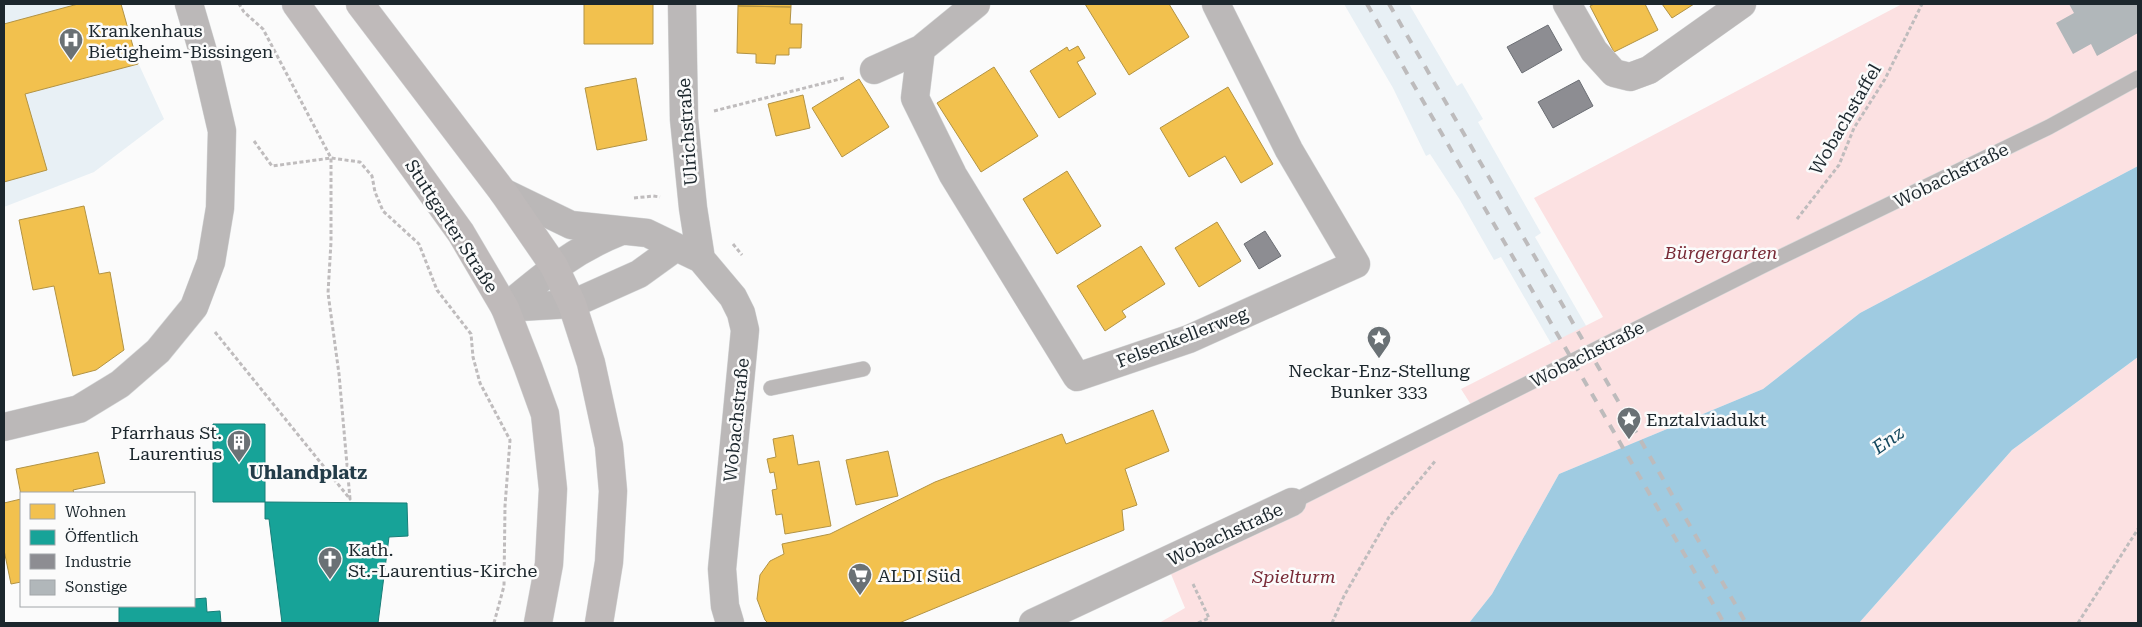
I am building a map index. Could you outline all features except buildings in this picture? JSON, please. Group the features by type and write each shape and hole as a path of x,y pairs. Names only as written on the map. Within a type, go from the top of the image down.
{"main road":[{"name":"Stuttgarter Straße","path":"296,4 462,233 505,308 545,414 554,489 549,564 538,623"},
{"path":"360,4 503,192 554,266 572,304 591,363 609,446 613,491 609,562 599,623"}],"street":[{"path":"4,427 79,408 120,384 158,351 194,307 211,262 220,208 222,131 206,62 189,4"},
{"name":"Ulrichstraße","path":"682,4 684,119 693,208 701,258"},
{"path":"874,70 921,49 976,4"},
{"name":"Felsenkellerweg","path":"921,49 915,98 953,175 1077,377 1189,339 1356,264 1289,150 1216,4"},
{"path":"1567,4 1594,51 1614,73 1630,77 1650,70 1742,4"},
{"path":"503,192 571,225 647,233 674,248 701,258"},
{"path":"505,308 554,266 594,242 620,231"},
{"path":"505,308 572,304 639,274 674,248"},
{"name":"Wobachstraße","path":"701,258 733,297 741,313 745,330 722,569 725,606 730,623"},
{"name":"Wobachstraße","path":"1033,623 1180,556 1292,502"}],"lane":[{"name":"Wobachstraße","path":"1292,502 1762,266 2049,127 2138,78"},
{"path":"770,388 863,369"}],"path":[{"path":"194,307 350,499 339,374 328,294 331,242 331,158 263,29 244,12 239,4"},
{"name":"Wobachstaffel","path":"1791,227 1839,164 1854,128 1885,79 1922,4"},
{"path":"684,119 874,70"},
{"path":"222,131 249,134 272,166 331,158 360,162 372,176 375,192 383,211 419,244 437,290 471,334 473,358 480,383 510,440 505,506 504,586 494,623"},
{"path":"624,199 653,196 693,208"},
{"path":"1332,623 1344,596 1389,517 1438,457"},
{"path":"2078,623 2138,529"},
{"path":"1180,556 1209,618 1198,623"}],"shaded area":[{"name":"Krankenhaus Bietigheim-Bissingen","path":"4,4 111,4 164,119 94,172 4,207"},
{"path":"1344,4 1409,4 1457,86 1462,83 1483,119 1478,122 1541,233 1535,237 1757,623 1713,623 1501,257 1494,260 1460,200 1430,154 1426,156 1393,88"}],"green space":[{"name":"Bürgergarten","path":"1902,4 2138,4 2138,166 1860,313 1763,389 1559,474 1492,594 1469,623 1159,623 1185,608 1166,562 1475,411 1461,389 1603,317 1534,198"},
{"path":"2138,357 2138,623 1859,623 2012,450"}],"water":[{"name":"Enz","path":"2138,166 2138,357 2012,450 1859,623 1469,623 1492,594 1559,474 1763,389 1860,313"}],"railway":[{"path":"1367,4 1724,623"},
{"path":"1389,4 1746,623"}],"place":[{"name":"Krankenhaus Bietigheim-Bissingen","path":"71,61"},
{"name":"Neckar-Enz-Stellung Bunker 333","path":"1379,359"},
{"name":"Enztalviadukt","path":"1629,440"},
{"name":"Pfarrhaus St. Laurentius","path":"239,463"},
{"name":"Kath. St.-Laurentius-Kirche","path":"330,580"},
{"name":"ALDI Süd","path":"860,596"}],"district":[{"name":"Uhlandplatz","path":"308,472"}],"park label":[{"name":"Spielturm","path":"1294,576"}]}
